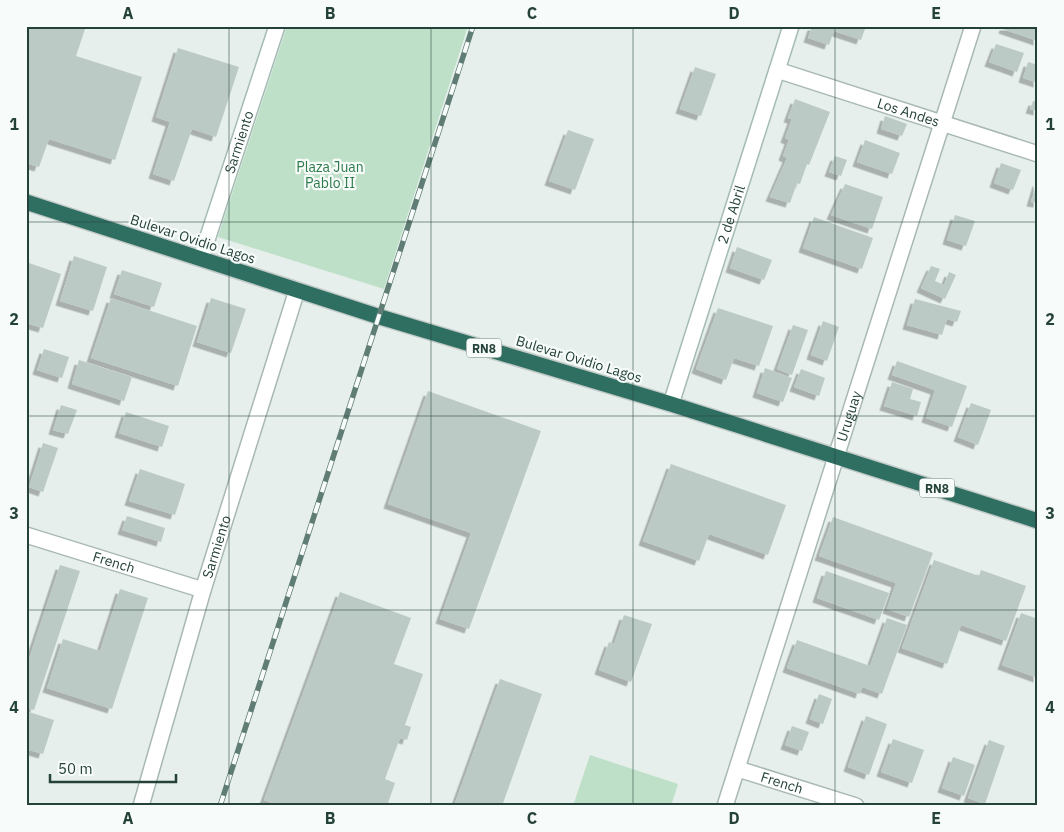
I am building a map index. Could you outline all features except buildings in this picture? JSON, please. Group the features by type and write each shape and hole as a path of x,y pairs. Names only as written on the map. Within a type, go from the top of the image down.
{"highway":[{"name":"Bulevar Ovidio Lagos","path":"26,202 297,290 672,404 1038,521"}],"street":[{"name":"Sarmiento","path":"201,258 277,26"},
{"name":"2 de Abril","path":"672,404 791,26"},
{"name":"Uruguay","path":"726,806 973,26"},
{"name":"Los Andes","path":"777,70 1038,154"},
{"name":"Sarmiento","path":"141,806 203,590 297,290"},
{"name":"French","path":"26,535 203,590"},
{"name":"French","path":"738,769 856,806"}],"green space":[{"name":"Plaza Juan Pablo II","path":"287,26 468,26 384,289 218,237"},
{"path":"590,755 678,784 671,806 573,806"}],"railway":[{"path":"220,806 473,26"}]}
